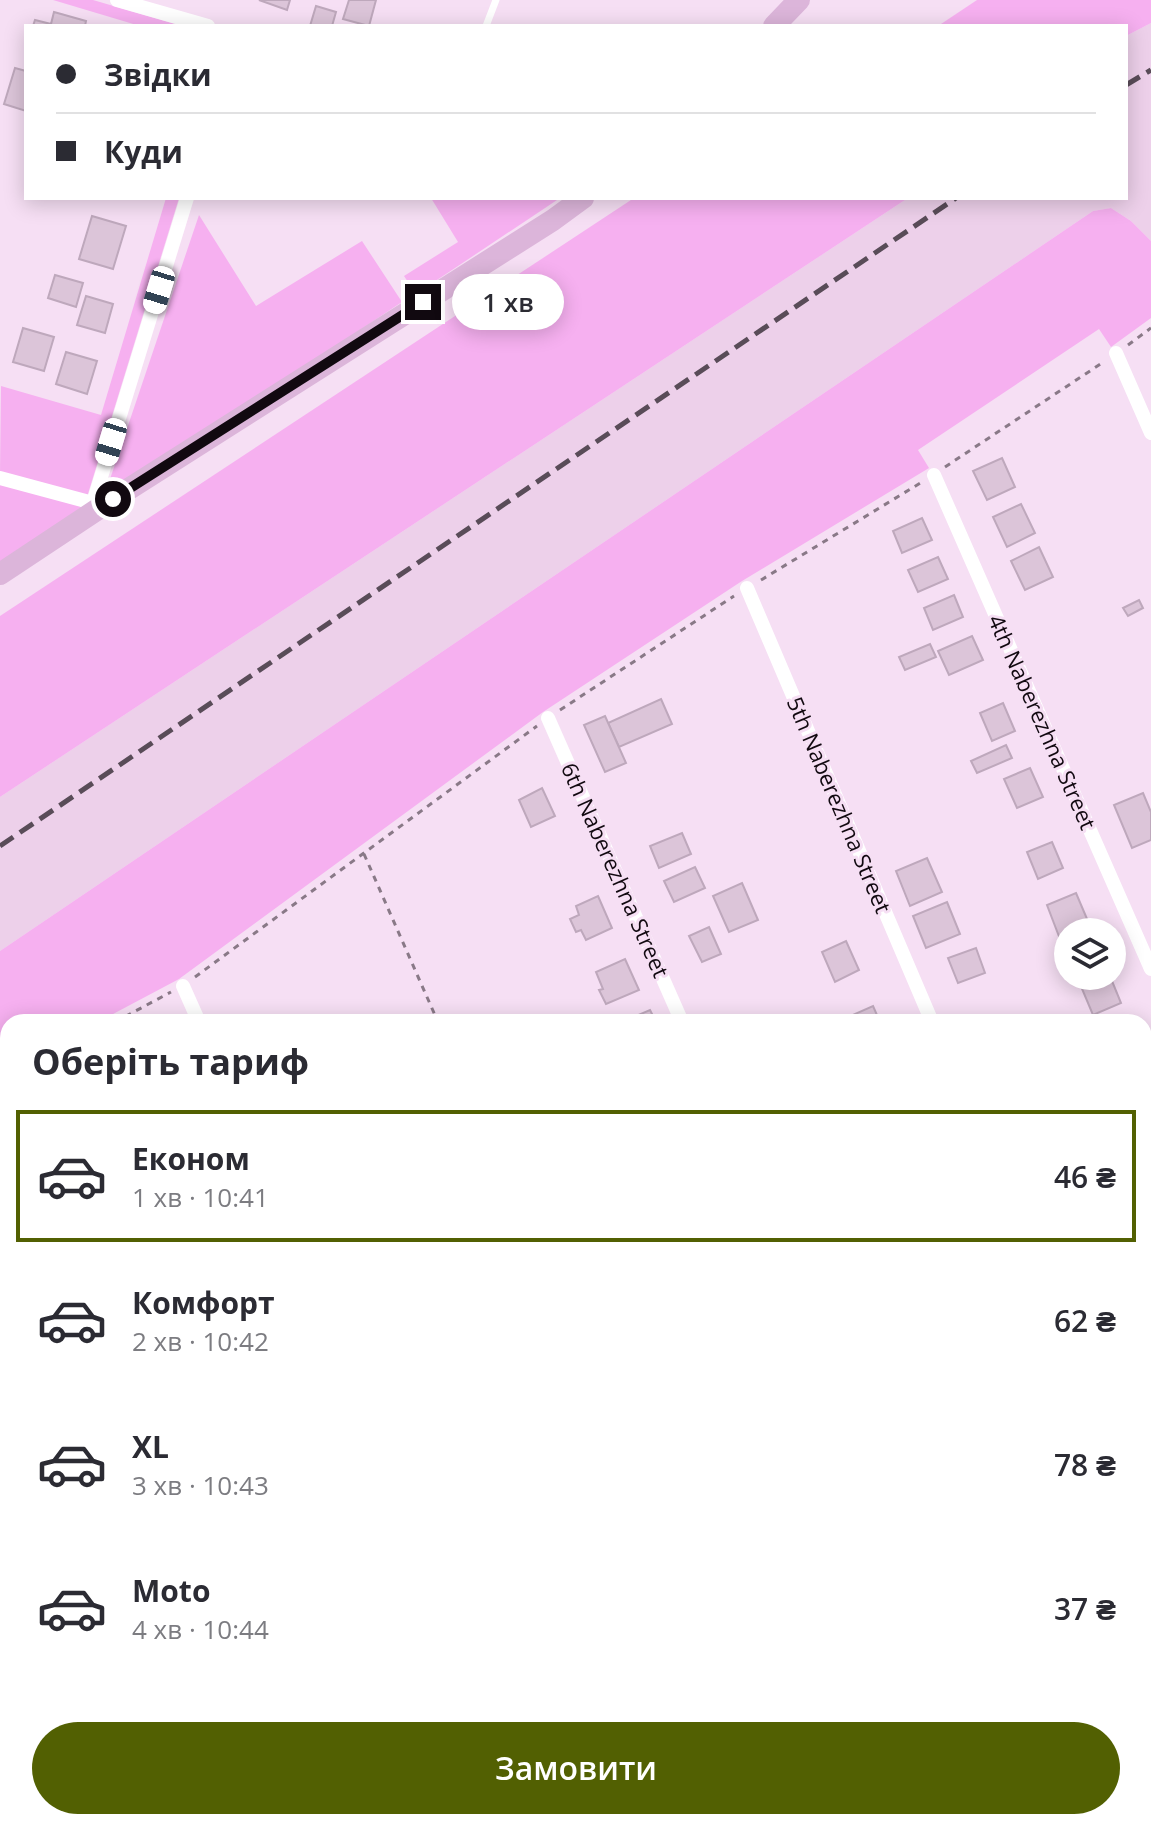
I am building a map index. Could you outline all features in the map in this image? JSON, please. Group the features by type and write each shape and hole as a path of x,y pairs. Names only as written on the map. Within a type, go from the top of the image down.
{"main road":[{"path":"776,24 799,0"},
{"path":"0,574 103,501 580,200"}],"street":[{"path":"117,0 201,24"},
{"path":"0,478 103,501 186,200"},
{"path":"1116,353 1151,433"},
{"name":"4th Naberezhna Street","path":"934,475 1151,969"},
{"name":"5th Naberezhna Street","path":"747,588 929,1014"},
{"name":"6th Naberezhna Street","path":"548,718 678,1014"},
{"path":"183,986 195,1014"}],"lane":[{"path":"487,24 496,0"}],"path":[{"path":"130,1014 183,986 548,718 747,588 934,475 1151,328"},
{"path":"363,853 434,1014"}],"shaded area":[{"path":"53,0 93,0 175,24 133,24"},
{"path":"977,0 1151,0 1151,23 1128,35 1128,24 941,24"},
{"path":"1151,23 1151,241 1131,221 1111,208 1093,211 0,951 0,797 905,200 1128,200 1128,35"},
{"path":"165,200 178,200 87,497 0,473 1,386 101,415"},
{"path":"432,200 557,200 416,294 404,276 458,242"},
{"path":"631,200 905,200 0,797 0,616"},
{"path":"1111,208 1131,221 1151,241 1151,318 1111,347 1099,329 918,450 929,468 742,581 543,712 179,979 113,1014 0,1014 0,951 1093,211"},
{"path":"199,215 256,306 362,241 402,302 115,493 108,485"},
{"path":"0,483 89,508 0,565"}],"building":[{"path":"259,0 290,0 287,10"},
{"path":"349,0 376,0 370,24 343,19"},
{"path":"316,6 336,12 333,24 311,24"},
{"path":"54,12 86,21 85,24 51,24"},
{"path":"15,68 24,70 24,110 4,104"},
{"path":"92,216 126,226 113,269 79,259"},
{"path":"55,275 83,283 76,307 48,298"},
{"path":"86,296 113,304 105,333 77,325"},
{"path":"23,328 54,337 44,371 13,362"},
{"path":"66,352 97,361 87,394 56,384"},
{"path":"1002,458 1015,487 987,500 973,471"},
{"path":"1021,504 1035,533 1007,547 993,517"},
{"path":"922,518 932,540 902,553 893,531"},
{"path":"1039,547 1053,577 1025,590 1011,561"},
{"path":"938,557 948,579 918,592 908,570"},
{"path":"954,595 963,617 933,630 924,608"},
{"path":"1139,600 1143,608 1128,616 1123,608"},
{"path":"972,636 983,660 949,675 938,651"},
{"path":"930,644 936,657 905,670 899,657"},
{"path":"661,699 672,724 619,747 608,723"},
{"path":"1003,703 1015,731 992,741 980,713"},
{"path":"605,716 626,763 605,772 584,725"},
{"path":"1006,745 1012,758 977,773 971,761"},
{"path":"1030,768 1043,797 1017,808 1004,779"},
{"path":"542,788 555,816 531,827 519,800"},
{"path":"1143,793 1151,812 1151,840 1132,848 1114,805"},
{"path":"682,833 691,854 659,868 650,846"},
{"path":"1052,842 1063,868 1038,879 1027,852"},
{"path":"927,858 942,892 910,906 896,871"},
{"path":"695,867 705,888 674,902 664,881"},
{"path":"742,883 758,920 729,932 713,896"},
{"path":"1076,893 1087,918 1054,918 1054,923 1047,905"},
{"path":"598,896 612,928 586,940 581,930 576,932 570,919 579,915 576,906"},
{"path":"947,902 960,934 926,948 913,916"},
{"path":"709,927 721,954 702,962 689,936"},
{"path":"846,941 859,970 835,982 822,952"},
{"path":"976,948 985,973 958,983 948,958"},
{"path":"625,959 639,990 606,1004 599,990 603,989 596,972"},
{"path":"1083,990 1116,990 1121,1003 1093,1014"},
{"path":"873,1006 876,1014 855,1014"}],"railway":[{"path":"1128,84 1151,70"},
{"path":"0,846 953,200"}],"route":[{"path":"113,499 423,302"}]}
